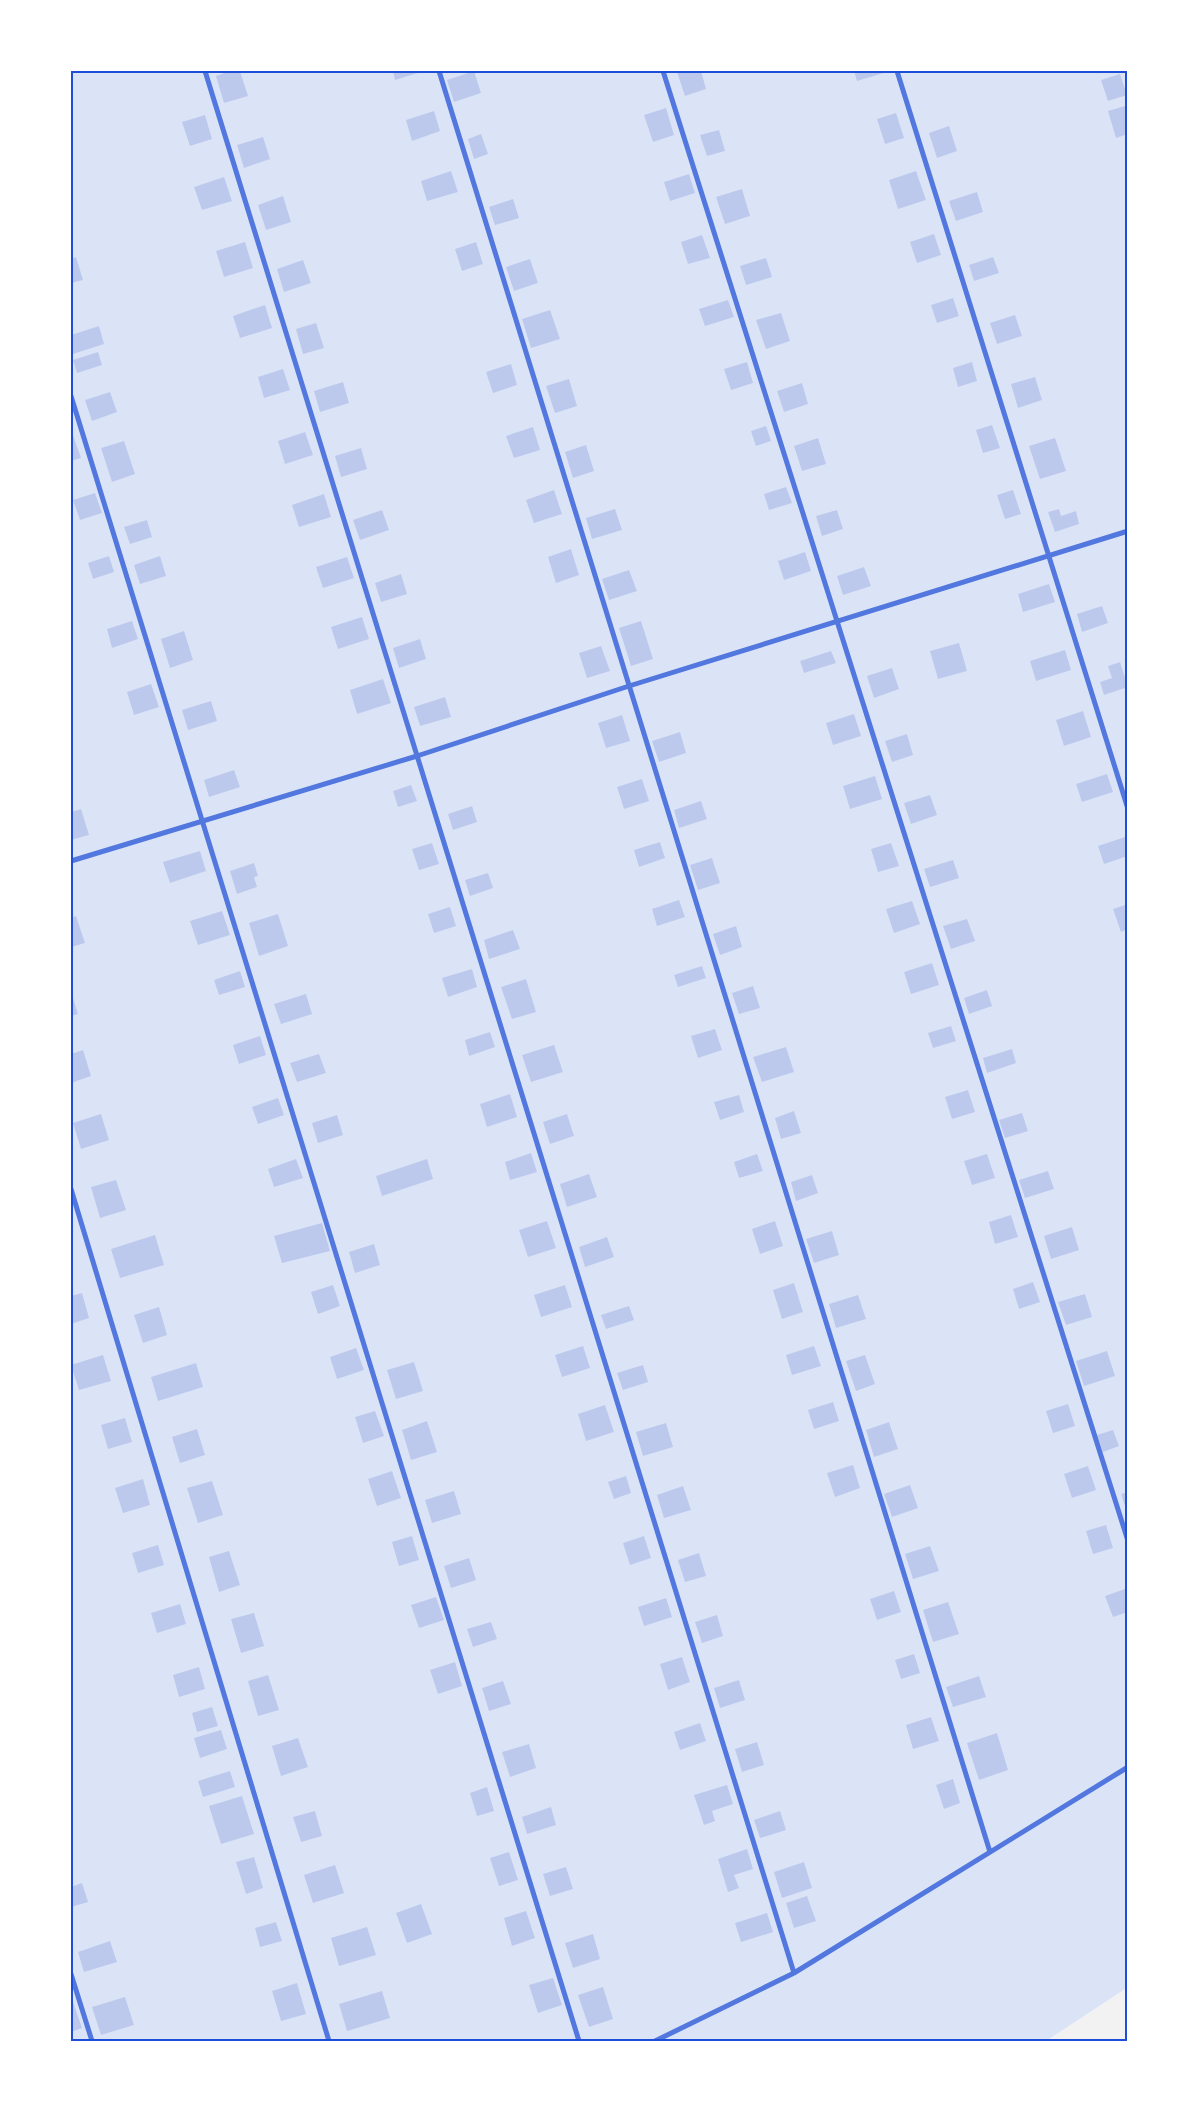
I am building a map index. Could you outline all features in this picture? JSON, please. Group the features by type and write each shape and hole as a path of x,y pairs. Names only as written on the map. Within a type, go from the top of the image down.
{"street":[{"path":"205,71 794,1973"},
{"path":"439,71 990,1852"},
{"path":"663,71 1128,1541"},
{"path":"897,71 1128,809"},
{"path":"71,396 580,2041"},
{"path":"71,861 417,756 629,686 837,623 1128,531"},
{"path":"71,1189 329,2041"},
{"path":"655,2041 794,1973 1128,1767"},
{"path":"71,1974 92,2041"}],"shaded area":[{"path":"71,71 1128,71 1128,1987 1046,2041 71,2041"}],"building":[{"path":"230,71 240,71 248,96 224,103 216,76"},
{"path":"393,71 421,71 421,72 395,80"},
{"path":"474,71 481,93 454,102 447,80"},
{"path":"701,71 706,89 685,96 677,72"},
{"path":"854,71 887,71 887,72 857,81"},
{"path":"1120,74 1127,95 1108,101 1101,80"},
{"path":"1125,106 1128,115 1128,134 1116,138 1108,111"},
{"path":"666,108 674,135 653,142 644,115"},
{"path":"434,111 440,131 412,141 406,120"},
{"path":"896,113 904,138 885,144 877,119"},
{"path":"205,115 212,139 190,146 182,122"},
{"path":"949,126 957,151 937,158 929,133"},
{"path":"719,130 725,151 707,156 700,135"},
{"path":"481,134 488,154 474,159 468,139"},
{"path":"263,137 270,159 244,168 237,145"},
{"path":"451,171 458,192 427,201 421,181"},
{"path":"916,171 926,200 898,209 889,180"},
{"path":"689,174 695,193 670,201 664,182"},
{"path":"224,177 232,201 202,210 194,187"},
{"path":"742,189 750,216 725,224 716,197"},
{"path":"977,192 983,212 956,221 949,201"},
{"path":"283,196 291,222 266,230 258,205"},
{"path":"513,199 519,218 495,225 489,207"},
{"path":"934,234 941,255 917,263 910,242"},
{"path":"702,235 710,258 688,264 681,242"},
{"path":"245,242 253,268 224,277 216,251"},
{"path":"476,242 483,264 462,271 455,249"},
{"path":"76,257 83,280 71,283 71,259"},
{"path":"993,257 999,273 974,281 969,265"},
{"path":"766,258 772,277 746,285 740,266"},
{"path":"530,259 538,283 514,291 506,267"},
{"path":"303,260 311,283 284,292 277,269"},
{"path":"953,298 959,316 937,323 931,305"},
{"path":"728,300 734,317 705,326 699,309"},
{"path":"265,305 272,328 240,338 233,316"},
{"path":"550,310 560,339 531,348 522,319"},
{"path":"781,313 790,341 766,349 756,320"},
{"path":"1015,315 1022,336 997,344 990,323"},
{"path":"316,323 324,348 303,354 296,329"},
{"path":"99,326 104,344 73,354 71,335"},
{"path":"98,352 102,365 77,373 73,360"},
{"path":"747,362 753,383 731,390 724,369"},
{"path":"972,362 977,381 958,387 953,368"},
{"path":"511,364 517,385 493,393 486,372"},
{"path":"283,369 290,390 264,398 258,377"},
{"path":"1035,377 1042,400 1018,408 1011,384"},
{"path":"569,379 577,406 555,413 546,386"},
{"path":"343,382 349,403 320,412 314,391"},
{"path":"802,383 808,404 784,412 777,391"},
{"path":"110,392 117,412 92,421 85,400"},
{"path":"992,425 1000,448 983,453 976,430"},
{"path":"766,426 771,441 756,446 751,431"},
{"path":"533,427 540,450 514,458 506,436"},
{"path":"305,432 313,455 285,464 278,441"},
{"path":"73,435 81,458 71,461 71,436"},
{"path":"818,438 826,464 802,471 794,446"},
{"path":"1055,438 1066,471 1040,479 1029,446"},
{"path":"124,441 135,474 112,482 101,448"},
{"path":"586,445 594,471 573,478 565,452"},
{"path":"361,448 367,469 341,477 335,456"},
{"path":"786,487 792,503 769,510 764,494"},
{"path":"554,490 562,514 534,523 526,500"},
{"path":"1013,490 1021,514 1005,519 997,495"},
{"path":"95,493 102,513 80,520 73,500"},
{"path":"324,494 331,517 299,527 292,505"},
{"path":"615,509 622,530 592,539 586,518"},
{"path":"1059,509 1061,516 1076,511 1079,524 1055,532 1048,512"},
{"path":"382,510 389,530 360,540 353,520"},
{"path":"837,510 843,529 822,536 816,516"},
{"path":"147,520 152,537 130,544 124,527"},
{"path":"571,549 579,575 556,583 548,557"},
{"path":"805,552 811,571 784,580 778,561"},
{"path":"109,556 114,572 93,579 88,563"},
{"path":"160,556 166,576 140,584 134,565"},
{"path":"347,557 354,578 323,588 316,567"},
{"path":"864,567 871,586 843,595 837,576"},
{"path":"629,570 637,591 609,600 602,579"},
{"path":"401,574 407,594 381,602 375,583"},
{"path":"1049,584 1055,602 1023,612 1018,594"},
{"path":"1102,606 1108,623 1082,632 1077,614"},
{"path":"362,617 369,639 338,649 331,627"},
{"path":"132,621 138,639 112,648 107,629"},
{"path":"641,621 653,659 631,666 619,628"},
{"path":"184,631 193,660 170,668 161,639"},
{"path":"420,639 426,659 399,668 393,648"},
{"path":"959,643 967,671 938,679 930,651"},
{"path":"601,646 610,671 587,678 579,653"},
{"path":"1065,650 1071,670 1036,681 1030,661"},
{"path":"831,651 836,663 804,673 800,661"},
{"path":"1120,662 1128,687 1104,695 1100,682 1112,678 1108,666"},
{"path":"892,668 899,689 874,698 867,676"},
{"path":"383,679 391,703 357,714 350,690"},
{"path":"151,684 159,707 134,715 127,692"},
{"path":"445,697 451,717 420,726 414,707"},
{"path":"211,701 217,721 188,730 182,710"},
{"path":"1083,711 1091,737 1064,746 1056,720"},
{"path":"854,714 861,736 833,745 826,723"},
{"path":"622,715 630,741 606,748 598,723"},
{"path":"680,732 686,753 659,762 652,741"},
{"path":"907,734 913,755 892,762 885,741"},
{"path":"234,770 240,787 209,797 204,780"},
{"path":"1107,774 1113,792 1082,802 1076,784"},
{"path":"875,776 882,799 850,809 843,786"},
{"path":"642,779 649,801 624,809 617,787"},
{"path":"411,785 417,801 398,807 393,791"},
{"path":"930,795 937,815 911,824 904,803"},
{"path":"701,801 707,819 679,828 674,810"},
{"path":"472,806 477,822 453,830 448,814"},
{"path":"81,809 89,835 71,840 71,812"},
{"path":"1125,837 1128,856 1104,864 1098,846"},
{"path":"660,842 665,858 639,867 634,850"},
{"path":"432,843 439,864 419,870 412,849"},
{"path":"891,843 899,866 878,872 871,849"},
{"path":"200,851 206,871 170,883 163,862"},
{"path":"712,858 720,883 698,890 690,865"},
{"path":"953,860 959,878 930,887 924,869"},
{"path":"254,863 258,876 254,877 257,887 237,894 230,871"},
{"path":"488,873 493,888 470,896 465,880"},
{"path":"679,900 685,917 657,926 652,909"},
{"path":"912,901 920,924 894,933 886,909"},
{"path":"1128,904 1128,929 1121,932 1113,909"},
{"path":"450,907 456,926 434,933 428,914"},
{"path":"222,911 230,935 198,945 190,921"},
{"path":"278,914 288,946 259,956 249,923"},
{"path":"76,916 85,943 71,947 71,918"},
{"path":"967,919 975,941 951,949 943,926"},
{"path":"736,926 742,947 720,955 713,934"},
{"path":"513,930 520,949 489,959 484,940"},
{"path":"932,963 939,985 911,994 904,972"},
{"path":"702,966 706,978 678,987 674,975"},
{"path":"472,969 477,987 448,997 442,978"},
{"path":"240,971 245,987 219,995 214,980"},
{"path":"526,979 536,1012 512,1019 501,987"},
{"path":"753,986 760,1008 739,1014 732,993"},
{"path":"987,990 992,1006 969,1014 964,998"},
{"path":"71,992 78,1014 71,1016"},
{"path":"306,994 312,1014 281,1024 274,1004"},
{"path":"951,1026 956,1041 933,1048 928,1033"},
{"path":"715,1029 722,1050 698,1058 691,1036"},
{"path":"490,1032 495,1047 469,1056 465,1040"},
{"path":"260,1036 266,1055 239,1064 233,1045"},
{"path":"554,1045 563,1072 531,1082 522,1055"},
{"path":"786,1047 794,1072 762,1082 753,1057"},
{"path":"1012,1049 1016,1063 987,1073 983,1058"},
{"path":"83,1050 91,1076 71,1083 71,1054"},
{"path":"319,1054 326,1073 297,1082 290,1063"},
{"path":"968,1090 975,1112 952,1119 945,1097"},
{"path":"510,1094 517,1117 487,1127 480,1104"},
{"path":"739,1095 744,1112 720,1120 714,1102"},
{"path":"278,1098 284,1115 258,1124 252,1107"},
{"path":"794,1111 801,1133 781,1139 775,1118"},
{"path":"1022,1113 1028,1131 1005,1138 999,1120"},
{"path":"101,1114 109,1140 81,1149 73,1123"},
{"path":"567,1114 574,1136 550,1144 543,1122"},
{"path":"337,1115 343,1135 318,1143 312,1123"},
{"path":"531,1153 537,1172 510,1180 505,1162"},
{"path":"757,1154 763,1171 739,1178 734,1162"},
{"path":"987,1154 995,1178 972,1185 964,1161"},
{"path":"296,1159 303,1178 274,1187 268,1169"},
{"path":"427,1159 433,1179 382,1196 376,1176"},
{"path":"1048,1171 1054,1189 1025,1198 1019,1180"},
{"path":"589,1174 597,1197 567,1207 560,1184"},
{"path":"812,1175 818,1193 796,1201 791,1182"},
{"path":"116,1180 126,1210 100,1218 91,1187"},
{"path":"1011,1215 1018,1237 995,1244 989,1222"},
{"path":"547,1221 556,1248 528,1257 519,1230"},
{"path":"775,1221 783,1246 760,1254 752,1229"},
{"path":"322,1223 330,1251 282,1263 274,1236"},
{"path":"1072,1227 1079,1250 1051,1259 1044,1236"},
{"path":"832,1231 839,1255 814,1263 806,1239"},
{"path":"155,1235 164,1265 120,1278 111,1249"},
{"path":"607,1237 614,1257 585,1267 579,1247"},
{"path":"374,1244 380,1265 355,1273 349,1252"},
{"path":"1033,1282 1040,1302 1019,1309 1013,1289"},
{"path":"794,1283 803,1312 782,1319 773,1290"},
{"path":"333,1285 340,1306 318,1314 311,1292"},
{"path":"565,1285 572,1307 541,1317 534,1295"},
{"path":"82,1293 89,1318 71,1324 71,1296"},
{"path":"1085,1294 1092,1317 1066,1325 1058,1302"},
{"path":"858,1295 866,1319 836,1328 829,1304"},
{"path":"629,1306 634,1320 606,1329 601,1315"},
{"path":"159,1307 167,1335 143,1343 134,1315"},
{"path":"583,1346 590,1368 562,1377 555,1355"},
{"path":"814,1346 821,1366 792,1375 786,1355"},
{"path":"356,1348 364,1370 337,1379 330,1357"},
{"path":"1107,1351 1115,1376 1084,1386 1076,1361"},
{"path":"103,1355 111,1381 79,1390 71,1365"},
{"path":"865,1355 875,1384 856,1391 846,1361"},
{"path":"414,1362 423,1391 396,1399 387,1370"},
{"path":"196,1363 203,1387 158,1401 151,1377"},
{"path":"643,1365 648,1382 623,1390 617,1373"},
{"path":"833,1402 839,1421 814,1429 808,1410"},
{"path":"1068,1404 1075,1426 1053,1433 1046,1411"},
{"path":"605,1405 614,1432 586,1441 578,1414"},
{"path":"375,1411 384,1436 363,1443 355,1417"},
{"path":"125,1418 132,1442 108,1449 101,1425"},
{"path":"427,1421 437,1452 411,1460 402,1430"},
{"path":"889,1422 898,1449 874,1457 866,1430"},
{"path":"666,1423 673,1447 643,1456 636,1432"},
{"path":"197,1429 205,1455 180,1463 172,1437"},
{"path":"1113,1430 1119,1446 1103,1452 1097,1435"},
{"path":"853,1465 860,1488 835,1497 827,1473"},
{"path":"1088,1466 1096,1490 1072,1498 1064,1474"},
{"path":"392,1471 401,1498 377,1506 368,1479"},
{"path":"626,1476 631,1493 614,1499 608,1482"},
{"path":"143,1479 150,1505 123,1513 115,1488"},
{"path":"212,1481 223,1515 198,1523 187,1488"},
{"path":"910,1485 918,1508 892,1517 884,1494"},
{"path":"683,1486 691,1510 664,1518 657,1495"},
{"path":"454,1491 461,1514 432,1523 425,1500"},
{"path":"1128,1492 1128,1509 1126,1509 1121,1494"},
{"path":"1106,1525 1113,1548 1093,1554 1086,1531"},
{"path":"412,1536 419,1560 399,1566 392,1542"},
{"path":"644,1536 651,1558 630,1565 623,1543"},
{"path":"158,1545 164,1565 138,1573 132,1553"},
{"path":"930,1546 939,1571 913,1579 905,1554"},
{"path":"229,1551 240,1585 219,1592 209,1557"},
{"path":"699,1553 706,1576 685,1582 678,1560"},
{"path":"469,1558 476,1580 451,1588 444,1566"},
{"path":"1125,1589 1128,1597 1128,1612 1113,1617 1105,1596"},
{"path":"894,1591 901,1612 877,1620 870,1599"},
{"path":"436,1597 444,1620 419,1628 411,1605"},
{"path":"666,1598 672,1617 644,1626 638,1607"},
{"path":"948,1602 959,1634 933,1642 923,1610"},
{"path":"180,1604 186,1624 157,1633 151,1613"},
{"path":"254,1613 264,1646 241,1653 231,1619"},
{"path":"717,1615 723,1636 702,1643 695,1622"},
{"path":"491,1622 497,1639 473,1647 467,1629"},
{"path":"914,1654 920,1673 901,1679 895,1660"},
{"path":"682,1657 690,1682 668,1690 660,1664"},
{"path":"455,1662 462,1686 438,1694 430,1670"},
{"path":"199,1667 205,1689 179,1697 173,1675"},
{"path":"268,1675 279,1710 258,1716 248,1681"},
{"path":"979,1676 986,1697 953,1707 946,1687"},
{"path":"739,1680 745,1700 720,1708 714,1688"},
{"path":"503,1681 511,1704 489,1711 482,1688"},
{"path":"212,1707 218,1726 197,1732 192,1713"},
{"path":"931,1717 939,1741 913,1749 906,1725"},
{"path":"700,1723 706,1741 680,1750 674,1732"},
{"path":"221,1730 227,1749 200,1758 194,1738"},
{"path":"997,1733 1008,1770 979,1780 967,1743"},
{"path":"298,1738 308,1767 281,1776 272,1746"},
{"path":"757,1742 764,1765 742,1772 735,1749"},
{"path":"529,1744 536,1768 510,1777 502,1752"},
{"path":"230,1771 235,1787 203,1797 198,1781"},
{"path":"953,1779 960,1803 944,1809 936,1785"},
{"path":"727,1785 733,1804 712,1811 715,1821 704,1825 694,1795"},
{"path":"487,1787 494,1811 477,1816 470,1793"},
{"path":"242,1796 254,1834 221,1844 209,1806"},
{"path":"551,1807 556,1825 527,1834 522,1817"},
{"path":"315,1811 322,1836 301,1842 293,1817"},
{"path":"780,1811 786,1830 760,1838 754,1820"},
{"path":"747,1849 753,1869 734,1875 739,1888 728,1892 718,1859"},
{"path":"509,1852 518,1880 499,1886 490,1858"},
{"path":"254,1857 263,1888 246,1894 236,1862"},
{"path":"804,1862 812,1888 782,1898 774,1872"},
{"path":"335,1865 344,1893 313,1903 304,1875"},
{"path":"566,1867 573,1889 550,1896 543,1874"},
{"path":"82,1883 88,1902 71,1907 71,1887"},
{"path":"807,1896 816,1921 794,1928 786,1903"},
{"path":"421,1904 432,1934 407,1943 396,1913"},
{"path":"526,1911 535,1938 512,1946 504,1918"},
{"path":"767,1913 773,1932 741,1942 735,1923"},
{"path":"276,1922 282,1941 260,1947 255,1928"},
{"path":"367,1927 376,1955 339,1966 331,1938"},
{"path":"593,1934 600,1959 573,1968 565,1943"},
{"path":"110,1941 117,1962 84,1972 78,1952"},
{"path":"553,1978 562,2005 538,2013 529,1985"},
{"path":"297,1983 306,2014 281,2021 272,1991"},
{"path":"603,1987 613,2019 589,2027 578,1995"},
{"path":"382,1991 390,2018 347,2031 339,2004"},
{"path":"71,1996 82,2028 71,2032"},
{"path":"125,1997 134,2025 101,2035 92,2007"}]}
